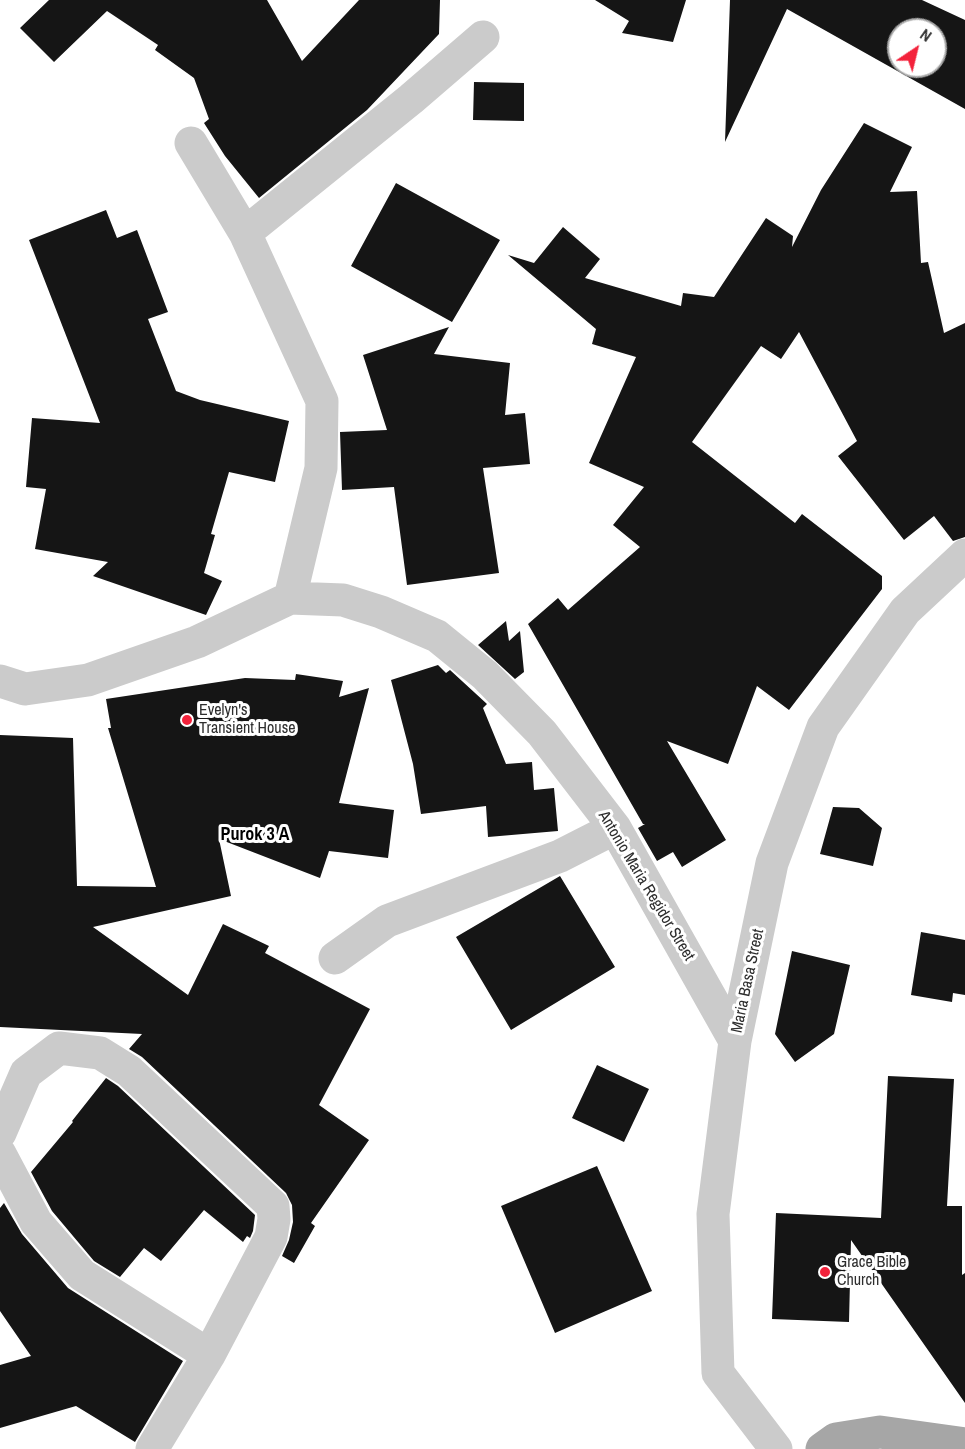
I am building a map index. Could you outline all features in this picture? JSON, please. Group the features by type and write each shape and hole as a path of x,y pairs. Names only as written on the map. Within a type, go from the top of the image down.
{"main road":[{"path":"822,1449 836,1439 880,1432 965,1444"}],"street":[{"path":"245,233 411,99 483,37"},
{"path":"191,143 245,233 322,401 321,468 290,598"},
{"name":"Maria Basa Street","path":"776,1449 718,1373 713,1214 735,1041 772,863 823,727 905,611 965,555"},
{"name":"Antonio Maria Regidor Street","path":"0,681 25,689 88,680 197,642 290,598 342,600 381,612 437,636 485,675 542,733 615,828 735,1041"},
{"path":"335,958 387,921 560,856 615,828"},
{"path":"0,1133 26,1073 59,1048 100,1053 129,1071 273,1206 274,1219 270,1237 209,1355 152,1449"},
{"path":"0,1154 36,1222 82,1275 209,1355"}],"building":[{"path":"49,0 267,0 302,61 359,0 440,0 439,34 367,110 259,198 225,156 204,123 209,119 194,78 155,50 158,45 107,11 54,62 20,28"},
{"path":"595,0 686,0 673,42 622,33 629,21"},
{"path":"730,0 922,0 965,20 965,109 910,78 947,78 947,18 887,18 887,65 787,9 725,142"},
{"path":"474,82 524,83 524,121 473,120"},
{"path":"864,123 912,147 890,192 917,191 921,263 928,262 944,333 965,323 965,537 953,541 934,516 904,540 838,456 857,441 799,332 781,359 761,346 692,442 795,523 802,514 882,576 882,589 789,710 757,686 728,764 667,741 726,840 682,867 673,852 657,861 638,828 645,824 528,624 558,598 568,610 640,547 613,525 644,487 589,463 636,357 592,344 596,329 508,255 534,263 563,227 600,259 585,278 681,306 683,293 714,297 766,218 793,236 792,247 821,190"},
{"path":"396,183 500,240 452,322 351,266"},
{"path":"106,210 117,238 137,230 168,312 148,319 176,391 200,400 289,421 275,482 229,472 211,534 215,535 204,573 222,581 206,615 93,576 108,562 35,549 46,489 26,487 32,418 100,423 29,240"},
{"path":"449,327 434,354 510,363 505,415 525,413 530,464 483,468 499,573 407,585 394,487 342,490 340,432 387,430 363,355"},
{"path":"506,621 509,641 520,631 524,672 515,679 478,645"},
{"path":"438,665 446,673 450,670 487,704 483,708 506,764 532,762 534,790 554,788 558,831 488,837 486,806 421,814 413,764 391,680"},
{"path":"296,674 343,681 339,697 369,688 339,803 394,810 388,858 329,851 320,878 219,839 231,896 93,927 188,995 223,924 269,946 265,953 370,1009 319,1105 369,1140 311,1223 315,1226 294,1263 282,1256 293,1222 292,1205 286,1193 142,1057 129,1049 142,1034 0,1027 0,735 73,738 77,886 156,887 108,728 111,728 106,699 245,678 295,680"},
{"path":"833,807 859,808 882,828 873,866 820,854"},
{"path":"560,876 615,967 511,1030 456,937"},
{"path":"921,932 965,940 965,995 953,993 952,1002 911,995"},
{"path":"792,951 850,965 834,1034 795,1062 775,1034"},
{"path":"597,1065 649,1089 624,1142 572,1118"},
{"path":"888,1076 954,1079 947,1206 962,1206 962,1275 965,1273 965,1403 851,1240 849,1322 772,1319 776,1213 881,1218"},
{"path":"106,1078 118,1086 255,1215 250,1238 247,1236 243,1242 204,1210 161,1261 144,1248 120,1277 94,1261 52,1211 31,1172"},
{"path":"597,1166 652,1291 555,1333 501,1206"},
{"path":"4,1203 22,1234 68,1288 183,1361 135,1442 76,1406 0,1428 0,1365 31,1356 0,1311 0,1208"}],"place":[{"name":"Evelyn's Transient House","path":"187,720"},
{"name":"Grace Bible Church","path":"825,1272"}],"district":[{"name":"Purok 3 A","path":"255,835"}]}
